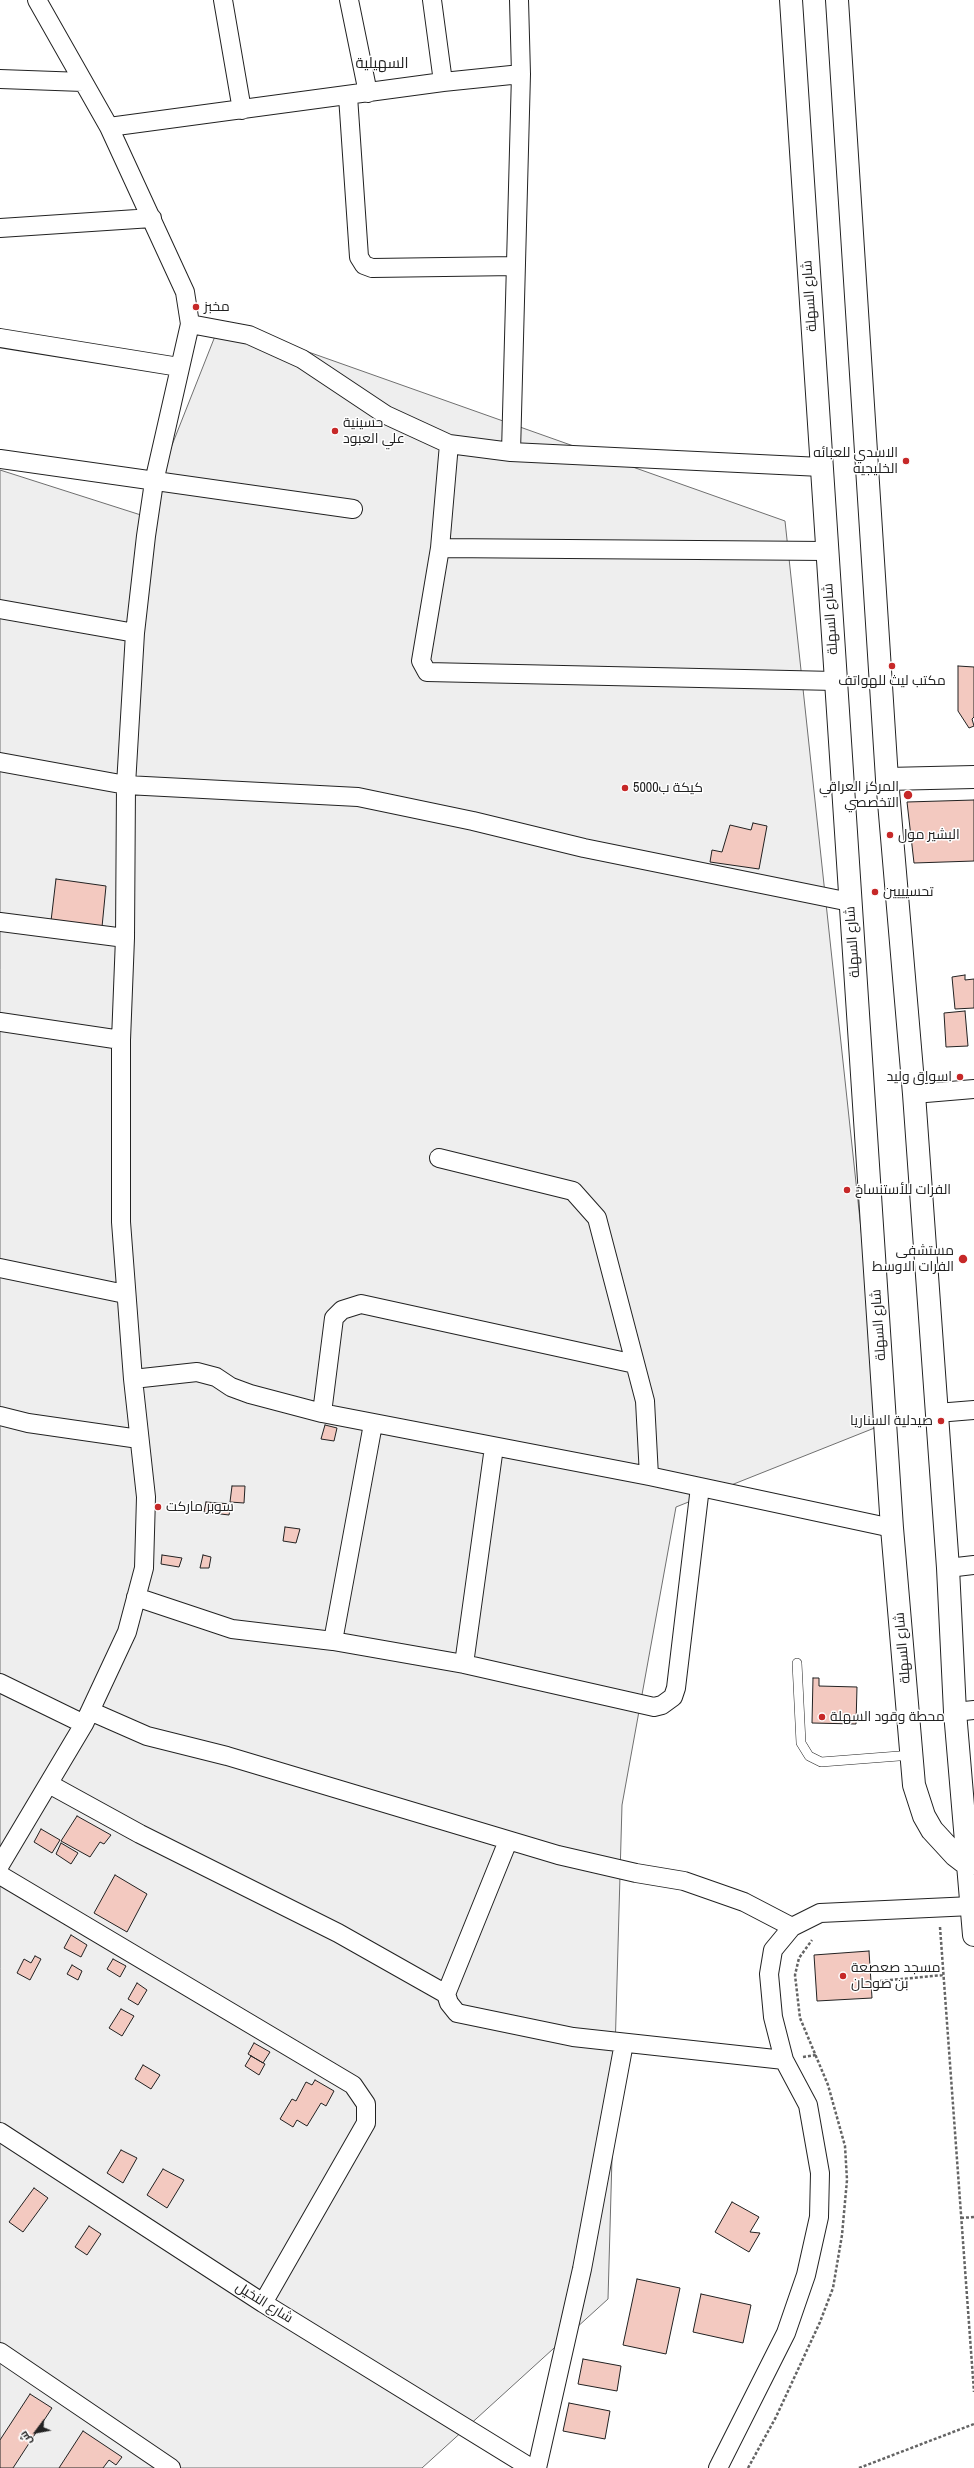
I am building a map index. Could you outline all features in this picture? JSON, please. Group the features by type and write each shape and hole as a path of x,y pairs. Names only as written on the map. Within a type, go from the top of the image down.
{"main road":[{"name":"شارع السهلة","path":"791,0 834,681 892,1528 914,1784 924,1816 943,1844 968,1865"},
{"path":"837,0 887,779 914,1094 948,1568 965,1711 968,1865 974,1935"},
{"path":"887,779 974,776"}],"street":[{"path":"0,1865 87,1717 127,1632 144,1568 146,1497 125,1294 121,1222 121,1040 125,938 126,785 135,633 154,482 190,324 185,292 152,218 109,127 37,0"},
{"path":"223,0 242,110"},
{"path":"349,0 368,93"},
{"path":"432,0 443,82"},
{"path":"511,452 521,74 519,0"},
{"path":"109,127 443,82 521,74"},
{"path":"0,79 83,82"},
{"path":"348,96 359,257 364,265 372,268 516,266"},
{"path":"0,228 152,218"},
{"path":"190,324 249,335 302,359 386,415 449,444 511,452 821,467"},
{"path":"0,338 179,367"},
{"path":"449,444 440,548 422,661 427,672 834,681"},
{"path":"0,460 353,509"},
{"path":"440,548 826,552"},
{"path":"0,609 135,633"},
{"path":"0,762 126,785 358,797 473,821 584,848 850,902"},
{"path":"0,922 125,938"},
{"path":"0,1022 121,1040"},
{"path":"914,1094 974,1089"},
{"path":"439,1158 573,1191 580,1197 597,1218 645,1401 649,1476"},
{"path":"0,1268 125,1294"},
{"path":"322,1413 334,1318 342,1310 362,1304 635,1364"},
{"path":"133,1379 197,1372 216,1377 231,1387 250,1394 322,1413 649,1476 892,1528"},
{"path":"937,1413 974,1410"},
{"path":"0,1416 28,1423 139,1439"},
{"path":"333,1641 373,1424"},
{"path":"464,1664 494,1447"},
{"path":"136,1597 232,1629 333,1641 464,1664 654,1707 662,1705 673,1697 676,1688 700,1487"},
{"path":"948,1568 974,1565"},
{"path":"0,1683 87,1717 147,1736 227,1756 508,1841 572,1859 684,1881 744,1902 792,1927"},
{"path":"49,1784 140,1834 338,1933 446,1994"},
{"path":"508,1841 446,1994 449,2003 457,2013 573,2038 784,2060"},
{"path":"0,1875 353,2085 366,2104 366,2123 263,2303"},
{"path":"718,2468 786,2333 806,2275 819,2217 820,2173 808,2105 784,2060 773,2017 769,1974 773,1950 792,1927 820,1912 972,1906"},
{"path":"537,2468 582,2269 624,2043"},
{"name":"شارع النخيل","path":"0,2132 263,2303 531,2468"},
{"path":"0,2352 171,2468"}],"lane":[{"path":"797,1663 801,1743 809,1756 821,1762 912,1755"}],"path":[{"path":"933,1927 941,1927 974,2392"},
{"path":"748,2468 776,2417 820,2322 833,2288 842,2235 847,2180 845,2146 828,2085 800,2018 795,1976 799,1958 805,1947 813,1938"},
{"path":"880,1980 944,1975"},
{"path":"962,2218 974,2217"},
{"path":"859,2468 974,2424"}],"shaded area":[{"path":"221,321 785,521 882,1425 676,1507 622,1805 608,2299 422,2468 0,2468 0,470 144,516"}],"building":[{"path":"958,666 974,667 974,717 972,719 974,726 969,728 958,711"},
{"path":"974,800 974,861 914,863 907,802"},
{"path":"753,823 767,826 759,869 710,862 712,850 722,852 730,825 751,830"},
{"path":"56,879 106,886 102,927 51,921"},
{"path":"965,975 965,980 974,979 974,1008 955,1009 952,977"},
{"path":"965,1011 968,1046 946,1047 944,1013"},
{"path":"325,1425 337,1428 334,1441 321,1439"},
{"path":"232,1486 245,1486 244,1503 230,1502"},
{"path":"206,1502 231,1504 229,1515 204,1512"},
{"path":"285,1527 300,1529 296,1543 283,1541"},
{"path":"162,1555 182,1558 179,1567 161,1564"},
{"path":"203,1555 211,1557 209,1568 200,1568"},
{"path":"813,1678 819,1678 819,1686 857,1687 856,1724 812,1723"},
{"path":"77,1816 111,1835 104,1844 100,1842 90,1857 61,1841"},
{"path":"41,1829 60,1840 52,1853 34,1842"},
{"path":"61,1843 78,1853 71,1864 56,1854"},
{"path":"115,1875 147,1894 127,1932 94,1913"},
{"path":"71,1935 87,1945 81,1957 64,1948"},
{"path":"869,1951 872,1998 817,2001 814,1955"},
{"path":"35,1956 41,1959 30,1980 17,1973 24,1959 31,1963"},
{"path":"113,1959 126,1966 120,1977 107,1969"},
{"path":"72,1965 82,1971 78,1980 67,1974"},
{"path":"137,1983 147,1990 138,2005 128,1999"},
{"path":"121,2009 134,2016 122,2036 109,2028"},
{"path":"254,2043 270,2052 263,2063 248,2054"},
{"path":"251,2056 265,2064 259,2075 245,2066"},
{"path":"143,2065 160,2075 151,2089 135,2079"},
{"path":"315,2080 334,2091 326,2106 321,2103 307,2126 297,2120 293,2127 280,2119 292,2099 296,2101 306,2082 312,2085"},
{"path":"121,2150 137,2158 123,2183 107,2173"},
{"path":"163,2169 184,2180 167,2208 147,2195"},
{"path":"34,2188 48,2198 23,2232 9,2222"},
{"path":"732,2202 759,2217 750,2232 760,2233 749,2252 715,2232"},
{"path":"89,2226 101,2234 87,2255 75,2247"},
{"path":"637,2279 680,2288 666,2354 623,2345"},
{"path":"701,2294 751,2305 743,2343 693,2332"},
{"path":"583,2359 621,2366 617,2391 578,2384"},
{"path":"30,2394 52,2408 13,2468 0,2468 0,2440"},
{"path":"569,2403 610,2411 605,2439 563,2431"},
{"path":"83,2431 122,2457 116,2465 109,2460 103,2468 59,2468"}],"place":[{"name":"مخبز","path":"196,307"},
{"name":"حسينية علي العبود","path":"335,431"},
{"name":"الاسدي للعبائه الخليجيه","path":"906,461"},
{"name":"مكتب ليث للهواتف","path":"892,666"},
{"name":"كيكة ب5000","path":"625,788"},
{"name":"المركز العراقي التخصصي","path":"908,795"},
{"name":"البشير مول","path":"890,835"},
{"name":"تحسيييين","path":"875,892"},
{"name":"اسواق وليد","path":"960,1077"},
{"name":"الفرات للأستنساخ","path":"847,1190"},
{"name":"مستشفى الفرات الاوسط","path":"963,1259"},
{"name":"صيدلية السناريا","path":"941,1421"},
{"name":"سوبر ماركت","path":"158,1507"},
{"name":"محطة وقود السهلة","path":"822,1717"},
{"name":"مسجد صعصعة بن صوحان","path":"843,1976"}],"district":[{"name":"السهيلية","path":"382,64"}]}
